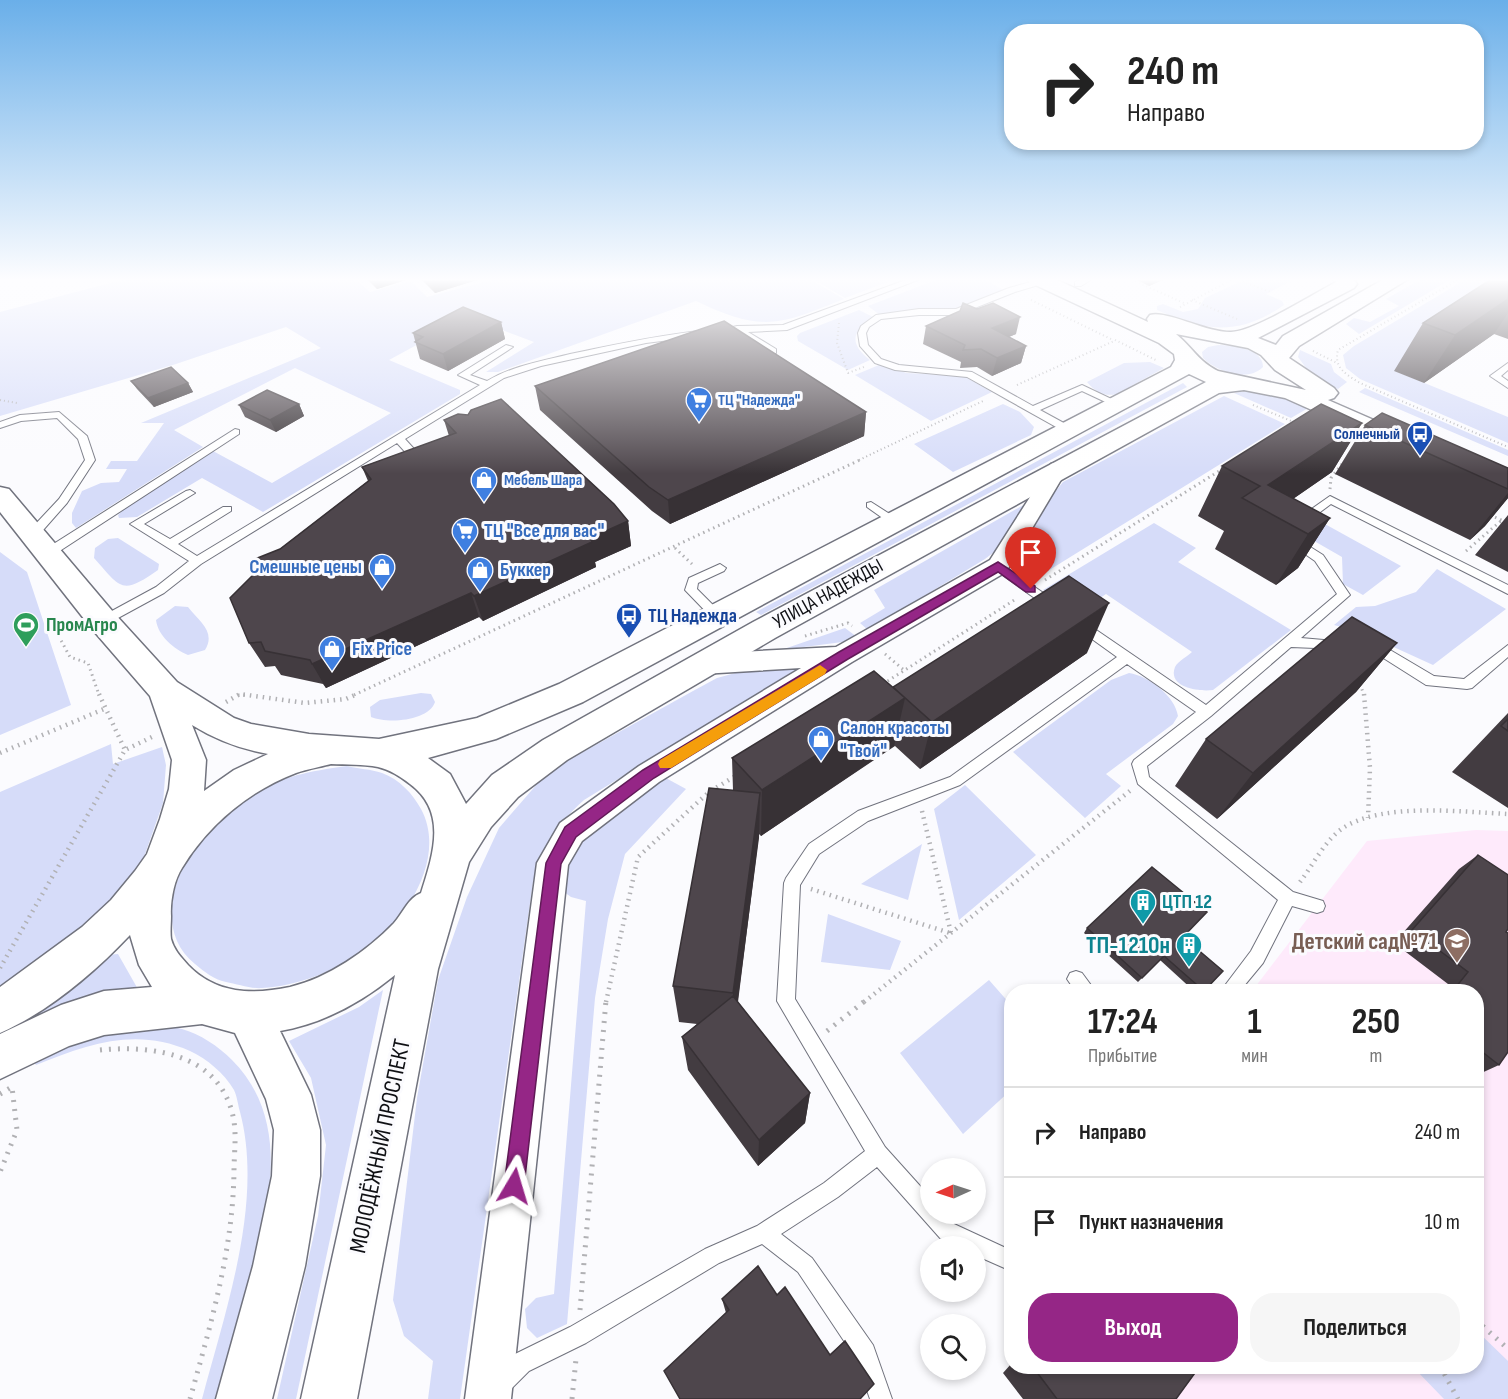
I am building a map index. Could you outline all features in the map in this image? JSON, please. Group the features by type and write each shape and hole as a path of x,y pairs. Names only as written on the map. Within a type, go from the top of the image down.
{"main road":[{"path":"1170,343 1185,355 1197,370 1212,377 1246,390 1291,392 1432,447 1311,385 1254,343"},
{"name":"УЛИЦА НАДЕЖДЫ","path":"378,753 435,743 484,730 571,693 1180,371 1190,343"},
{"path":"1246,390 1276,379 1282,373 1281,361 1290,343"},
{"name":"УЛИЦА НАДЕЖДЫ","path":"445,876 478,816 505,786 555,750 702,664 1058,468 1196,395 1214,387 1246,390"},
{"name":"МОЛОДЁЖНЫЙ ПРОСПЕКТ","path":"0,495 103,621 190,720 222,727 248,737 309,748 378,753 408,764 437,784 452,812 445,876 417,969 329,1399"},
{"name":"МОЛОДЁЖНЫЙ ПРОСПЕКТ","path":"190,720 186,792 149,906 151,941 167,977 200,1003 220,1010 248,1014 282,1010 313,1001 360,976 408,937 445,876"},
{"name":"МОЛОДЁЖНЫЙ ПРОСПЕКТ","path":"163,864 186,832 213,804 245,781 285,762 338,749"},
{"path":"0,1011 44,984 87,950 127,911 163,864"},
{"path":"8,1075 61,1027 104,1013 200,1003"},
{"path":"244,1399 279,1266 296,1176 297,1130 288,1095 248,1014"}],"street":[{"path":"489,1396 554,863 571,832 596,811 649,774 843,655 998,566 1058,468"},
{"path":"702,664 843,655"}],"lane":[{"path":"103,621 160,590 197,561 398,438 446,414 501,376 539,363 584,356 633,343"},
{"path":"649,343 657,352"},
{"path":"760,343 773,351"},
{"path":"864,343 878,361 898,368 969,374 1070,429"},
{"path":"487,384 463,375 508,347"},
{"path":"1508,366 1495,376 1508,385"},
{"path":"1034,409 1082,388 1117,404"},
{"path":"0,424 20,418 59,415 83,438 90,460 63,501 40,544"},
{"path":"40,544 235,432"},
{"path":"398,438 425,467"},
{"path":"190,493 136,524 172,543 197,561"},
{"path":"1317,906 1288,898 1143,780 1139,764 1206,712 1344,595 1318,558 1284,534 1330,499 1508,590"},
{"path":"871,505 895,522"},
{"path":"172,543 227,509"},
{"path":"998,566 1125,658 1206,712"},
{"path":"718,616 691,590 693,581 720,568"},
{"path":"1290,642 1380,650 1431,681 1467,684 1508,650"},
{"path":"920,1201 878,1154 786,1001 792,883 814,849 863,816 955,781 1125,658"},
{"path":"1235,984 1257,957 1288,898"},
{"path":"489,1396 521,1364 578,1335 712,1256 764,1233 831,1190 878,1154"},
{"path":"941,1224 947,1231 1004,1258"},
{"path":"764,1233 805,1265 865,1353 881,1399"}],"path":[{"path":"835,343 848,373"},
{"path":"0,968 125,750 240,694 279,703 311,705 346,699 675,548 884,446 1107,343"},
{"path":"1349,343 1338,350 1337,363 1341,371 1360,383 1508,447"},
{"path":"1246,390 1295,424"},
{"path":"1330,499 1331,478 1350,458"},
{"path":"1453,562 1502,520"},
{"path":"56,631 70,657 88,663 105,709 125,750"},
{"path":"1351,647 1364,693 1370,768 1368,818"},
{"path":"0,753 105,709"},
{"path":"811,1044 1143,780"},
{"path":"918,794 951,933"},
{"path":"1288,898 1344,828 1368,818 1419,812 1508,814"},
{"path":"792,883 951,933"},
{"path":"94,1051 129,1046 163,1049 197,1064 219,1084 230,1106 235,1138 233,1216 226,1260 190,1399"},
{"path":"0,1172 17,1130 8,1075"},
{"path":"1484,1328 1508,1350"},
{"path":"1444,1374 1458,1399"}],"shaded area":[{"path":"0,343 238,343 176,364 0,416"},
{"path":"313,343 420,343 389,360 460,390 460,394 263,512 202,478 137,517 119,518 118,515 127,506 213,451 272,483 391,413 295,368 174,430 203,447 76,528 72,523 72,513 82,491 101,483 119,482 127,469 106,469 111,461 137,461 164,423 141,423 321,348"},
{"path":"532,343 578,343 498,372 486,372"},
{"path":"802,343 856,343 870,360 848,370"},
{"path":"1359,343 1448,343 1395,371 1508,417 1508,443 1360,379 1346,368 1343,355"},
{"path":"1218,345 1246,349 1258,356 1263,367 1256,372 1240,375 1223,371 1203,358 1202,352 1208,347"},
{"path":"1300,350 1331,364 1334,372 1347,382 1338,389 1309,372 1298,357"},
{"path":"1150,362 1164,368 1117,394 1100,393 1087,382 1124,363"},
{"path":"879,365 907,373 964,376 992,392 931,421 855,375"},
{"path":"1183,383 1187,387 761,615 756,612"},
{"path":"1365,388 1508,450 1508,456 1359,392"},
{"path":"1264,392 1310,407 1291,418 1234,393"},
{"path":"1224,396 1285,424 1030,582 1014,569 1051,497 1063,482"},
{"path":"1003,404 1020,412 1034,427 1031,435 953,472 914,444"},
{"path":"1027,503 998,549 985,559 868,630 860,623 885,608 874,590"},
{"path":"1314,518 1401,566 1363,595 1343,584 1342,557 1295,530"},
{"path":"1154,523 1196,548 1178,562 1291,630 1213,690 1193,689 1180,684 1174,674 1175,667 1192,652 1106,594 1088,605 1074,607 1061,602 1043,590"},
{"path":"118,538 159,564 158,570 129,586 116,582 94,558 95,548 108,539"},
{"name":"ПромАгро","path":"0,552 27,572 71,705 0,735"},
{"path":"1437,569 1506,609 1433,665 1363,633 1334,625 1356,607 1375,606 1416,592"},
{"path":"175,606 188,607 205,627 209,638 205,650 188,655 172,646 163,637 156,620"},
{"path":"845,628 857,637 850,641 781,650"},
{"path":"788,667 797,669 584,800 558,828 542,857 533,882 460,1399 428,1399 433,1361 404,1336 393,1300 417,1098 438,980 467,897 499,828 538,783 565,762 717,678 739,672"},
{"path":"1129,673 1145,678 1160,688 1172,701 1178,716 1173,724 1106,774 1121,786 1085,818 1013,752 1111,680"},
{"path":"421,693 431,694 435,702 425,713 417,717 387,720 371,717 370,707 380,700"},
{"path":"111,744 113,764 162,747 166,765 163,803 144,857 106,914 0,996 0,792"},
{"path":"347,766 378,772 394,779 410,793 421,809 428,828 429,847 426,867 409,905 382,937 367,949 317,976 275,987 258,988 226,982 210,975 195,964 180,947 173,927 172,905 177,883 198,841 229,809 258,791 285,779 313,771"},
{"path":"664,777 686,789 625,854 608,919 595,998 567,1324 537,1338 527,1328 525,1309 536,1298 554,1294 586,901 571,897 564,892 567,871 574,851 591,830"},
{"path":"965,785 1036,855 959,920 934,809"},
{"path":"1476,830 1508,831 1508,1399 1168,1399 1188,1374 1484,1374 1484,984 1257,984 1367,841"},
{"path":"922,844 908,900 861,884"},
{"path":"828,914 901,941 890,970 821,962"},
{"path":"118,954 139,991 0,1041 0,1028 106,955"},
{"path":"989,980 1004,997 1004,1096 963,1134 900,1053"},
{"path":"383,990 296,1399 277,1399 318,1216 326,1145 311,1078 289,1041 359,1007"},
{"path":"141,1026 172,1027 189,1031 227,1055 251,1085 263,1111 270,1140 271,1170 263,1230 218,1399 202,1399 239,1257 245,1219 247,1183 246,1147 234,1090 220,1072 196,1054 170,1044 150,1040 131,1039 93,1045 36,1065 31,1057 63,1042"},
{"path":"1484,1338 1508,1361 1508,1399 1444,1399 1420,1374 1484,1374"}],"building":[{"path":"418,343 462,343 443,354"},
{"name":"ТЦ \"Надежда\"","path":"659,343 759,343 866,412 668,500 649,487 535,386"},
{"path":"961,343 1021,343 1026,346 997,358 981,349 963,350 965,345"},
{"path":"171,367 188,383 148,398 131,381"},
{"path":"267,390 299,404 270,420 239,405"},
{"name":"ТЦ \"Все для вас\"","path":"501,399 614,504 628,521 590,538 592,542 474,596 471,593 312,664 310,660 265,651 261,642 249,643 230,598 256,572 250,561 280,549 371,479 362,467 456,433 444,420 458,414 468,415 471,410"},
{"path":"1321,404 1362,423 1268,485 1330,518 1308,534 1242,498 1260,486 1222,466"},
{"path":"1382,413 1508,468 1508,489 1365,425"},
{"path":"1069,576 1109,603 932,722 893,687"},
{"path":"1352,617 1397,643 1253,773 1206,739"},
{"path":"874,671 905,698 762,790 732,758"},
{"path":"1508,719 1508,731 1501,726"},
{"path":"709,788 760,793 733,993 673,986"},
{"path":"1478,855 1508,875 1508,929 1506,932 1508,933 1508,1052 1499,1065 1484,1053 1484,984 1458,984 1468,972 1412,930"},
{"name":"ЦТП 12","path":"1152,867 1207,912 1183,937 1223,971 1211,984 1196,984 1164,956 1142,978 1087,928"},
{"path":"733,996 810,1093 759,1140 682,1037"},
{"path":"758,1266 777,1295 785,1287 830,1355 845,1341 874,1384 860,1399 680,1399 664,1371 729,1310 722,1299"},
{"path":"1038,1374 1194,1374 1176,1399 1057,1399"}],"slow traffic":[{"path":"665,764 820,670"}],"place":[{"name":"ТЦ \"Надежда\"","path":"699,423"},
{"name":"Солнечный","path":"1420,457"},
{"name":"Мебель Шара","path":"484,503"},
{"name":"ТЦ \"Все для вас\"","path":"465,554"},
{"name":"Смешные цены","path":"382,590"},
{"name":"Буккер","path":"480,593"},
{"name":"ТЦ Надежда","path":"629,639"},
{"name":"ПромАгро","path":"26,648"},
{"name":"Fix Price","path":"332,672"},
{"name":"Салон красоты \"Твой\"","path":"821,762"},
{"name":"ЦТП 12","path":"1143,925"},
{"name":"Детский сад№71","path":"1457,964"},
{"name":"ТП-1210н","path":"1189,968"}],"route":[{"path":"514,1186 554,863 571,832 596,811 649,774 790,690 843,655 998,566 1031,589"}]}
